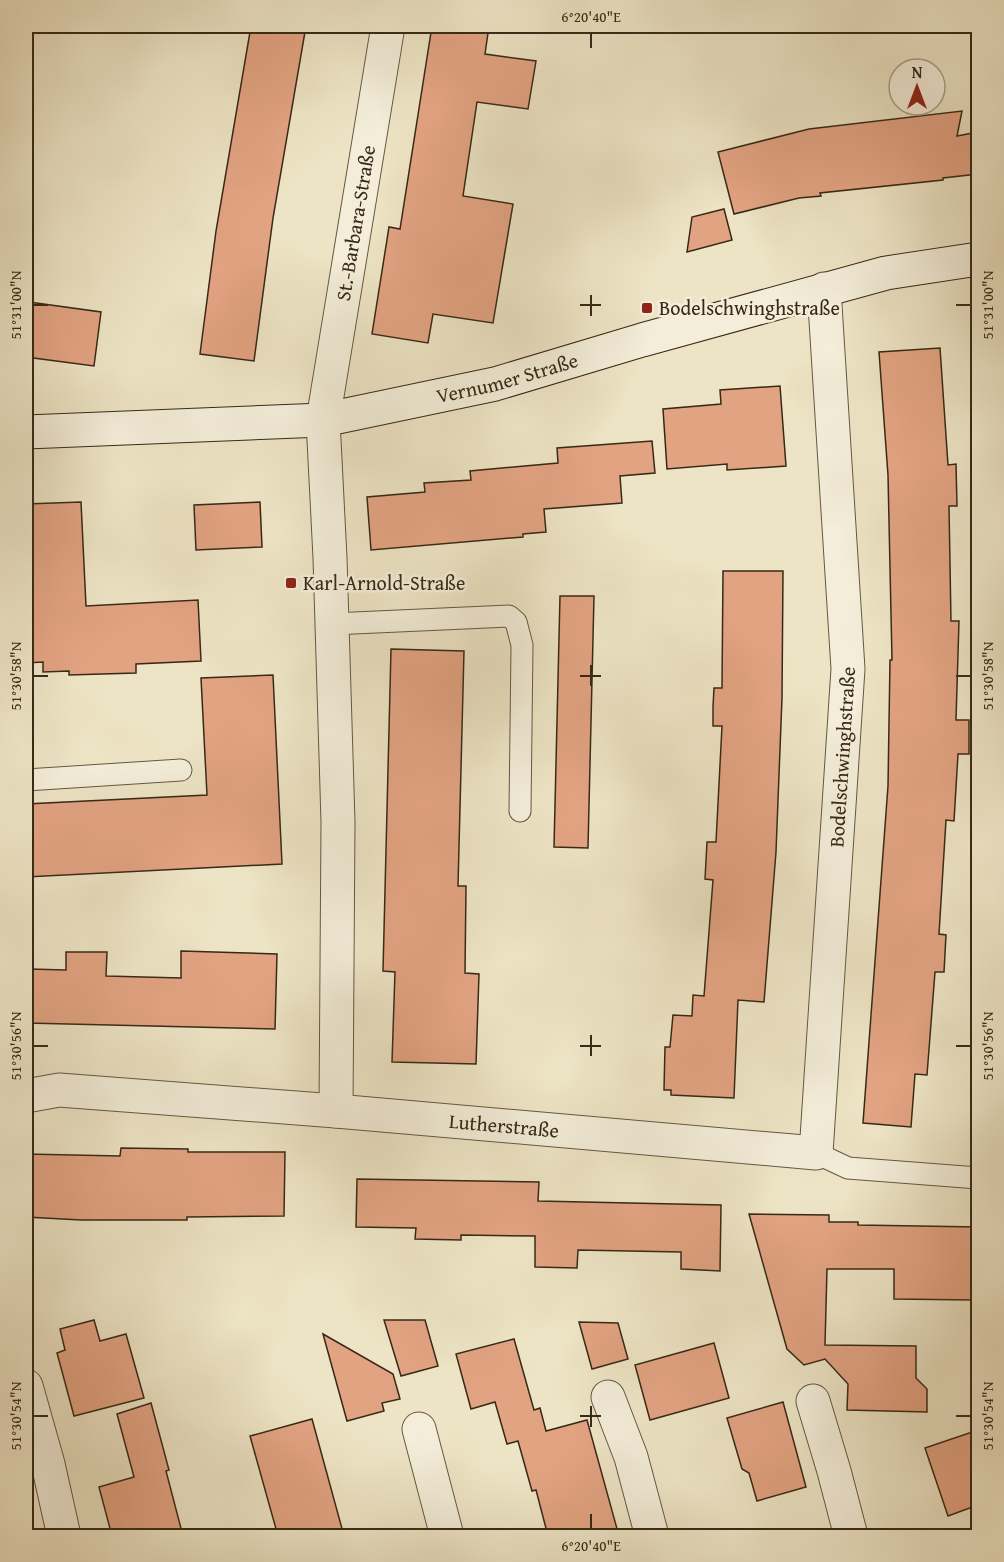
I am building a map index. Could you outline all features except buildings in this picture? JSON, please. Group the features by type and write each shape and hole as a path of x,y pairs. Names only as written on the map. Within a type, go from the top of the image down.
{"street":[{"name":"St.-Barbara-Straße","path":"323,420 388,26"},
{"name":"Vernumer Straße","path":"26,432 323,420 495,384 886,273 978,259"},
{"name":"Bodelschwinghstraße","path":"816,1153 848,669 824,289"},
{"path":"323,420 338,822 336,1111"},
{"name":"Lutherstraße","path":"26,1096 59,1090 336,1111 816,1153"},
{"path":"26,1386 48,1464 64,1536"},
{"path":"608,1397 631,1457 651,1536"},
{"path":"813,1401 851,1536"},
{"path":"419,1430 447,1536"}],"lane":[{"path":"332,624 509,616 516,622 522,645 520,811"},
{"path":"26,780 181,770"},
{"name":"Lutherstraße","path":"816,1153 848,1168 978,1178"}],"place":[{"name":"Bodelschwinghstraße","path":"647,308"},
{"name":"Karl-Arnold-Straße","path":"291,583"}]}
